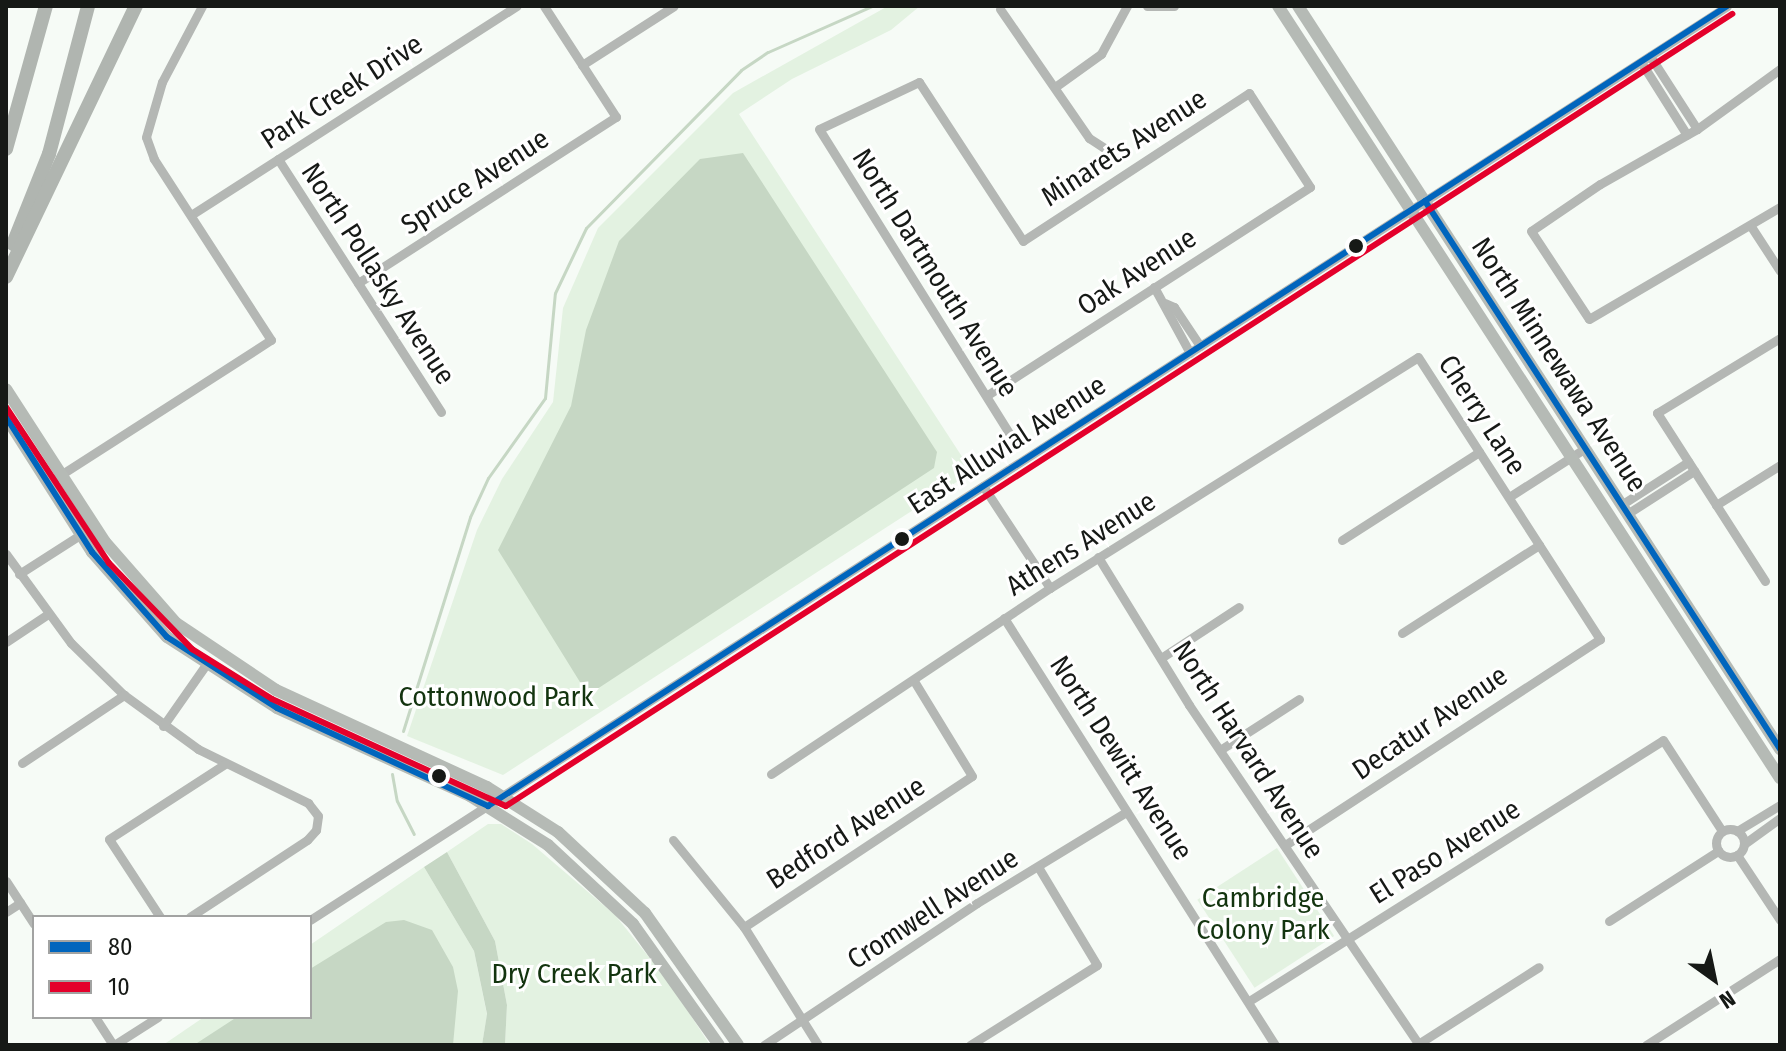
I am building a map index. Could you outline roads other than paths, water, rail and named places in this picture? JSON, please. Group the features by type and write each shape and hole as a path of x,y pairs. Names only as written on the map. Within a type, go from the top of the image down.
{"highway":[{"path":"6,149 40,32 44,6"},
{"path":"6,259 49,154 88,6"},
{"path":"6,277 136,6"}],"main road":[{"name":"North Minnewawa Avenue","path":"1278,6 1780,778"},
{"name":"North Minnewawa Avenue","path":"1298,6 1780,749"},
{"path":"6,389 94,526 176,623 245,673 503,796 558,832 645,913 738,1045"},
{"path":"6,417 80,535 151,621 205,666 277,708 488,806 548,845 597,887 692,990 729,1045"},
{"path":"205,666 277,700 292,698"},
{"path":"668,967 719,1045"}],"street":[{"path":"48,483 271,340 149,149 146,128 162,82 202,6"},
{"name":"Park Creek Drive","path":"191,215 517,6"},
{"path":"544,6 582,65 674,6"},
{"path":"1055,87 1101,54 1127,6"},
{"path":"1147,6 1174,6"},
{"name":"East Alluvial Avenue","path":"312,919 1727,6"},
{"path":"1000,9 1089,138 1106,149"},
{"path":"1645,59 1697,129"},
{"path":"1645,59 1687,135"},
{"name":"Spruce Avenue","path":"358,283 616,117 582,65"},
{"path":"1780,69 1697,129 1600,184 1531,231 1584,316 1596,318 1752,228 1780,207"},
{"name":"North Dartmouth Avenue","path":"1013,440 989,394 819,129 919,82 1023,241"},
{"name":"Minarets Avenue","path":"1023,241 1249,93"},
{"name":"Oak Avenue","path":"989,394 1310,187 1249,93"},
{"name":"North Pollasky Avenue","path":"278,159 441,412"},
{"path":"1752,228 1780,271"},
{"path":"1154,287 1200,346"},
{"path":"1165,303 1190,353"},
{"path":"1175,328 1184,322"},
{"path":"1765,581 1657,413 1780,338"},
{"name":"Cherry Lane","path":"1418,357 1600,639"},
{"name":"Athens Avenue","path":"771,774 1098,557 1287,444 1418,357"},
{"path":"1509,497 1584,449"},
{"path":"1342,540 1479,452"},
{"path":"1716,505 1780,465"},
{"path":"1624,510 1691,466"},
{"path":"983,486 1050,588"},
{"path":"19,574 94,526"},
{"path":"1402,633 1539,545"},
{"path":"6,554 48,614 124,695 163,726 225,764 308,803 318,823 307,840 193,915"},
{"name":"North Harvard Avenue","path":"1098,557 1345,940 1419,1044"},
{"path":"1161,658 1239,607"},
{"path":"6,642 48,614"},
{"name":"North Dewitt Avenue","path":"1004,618 1275,1045"},
{"name":"Decatur Avenue","path":"1285,845 1600,639"},
{"path":"163,726 205,666"},
{"name":"Bedford Avenue","path":"744,927 972,776 914,681"},
{"path":"22,763 124,695"},
{"path":"1220,750 1299,699"},
{"name":"El Paso Avenue","path":"1249,1001 1663,740 1722,831"},
{"path":"159,915 109,839 225,764"},
{"path":"1718,851 1716,842 1722,831 1737,831 1780,805"},
{"name":"Cromwell Avenue","path":"764,1045 1126,812"},
{"path":"1737,855 1744,844 1780,818"},
{"path":"1737,831 1744,844"},
{"path":"673,840 744,927 818,1045"},
{"path":"1609,921 1718,851 1737,855 1780,920"},
{"path":"970,1045 1097,965 1038,867"},
{"path":"6,881 32,921"},
{"path":"6,912 20,903"},
{"path":"1646,1045 1780,959"},
{"path":"1419,1044 1539,967"},
{"path":"96,1019 113,1045 155,1019"}],"waterway":[{"path":"403,731 470,517 488,478 545,398 555,293 586,228 741,70 768,52 872,6"},
{"path":"392,774 397,801 414,834"}],"park label":[{"name":"Cottonwood Park","path":"496,697"},
{"name":"Cambridge Colony Park","path":"1263,914"},
{"name":"Dry Creek Park","path":"574,974"}]}
